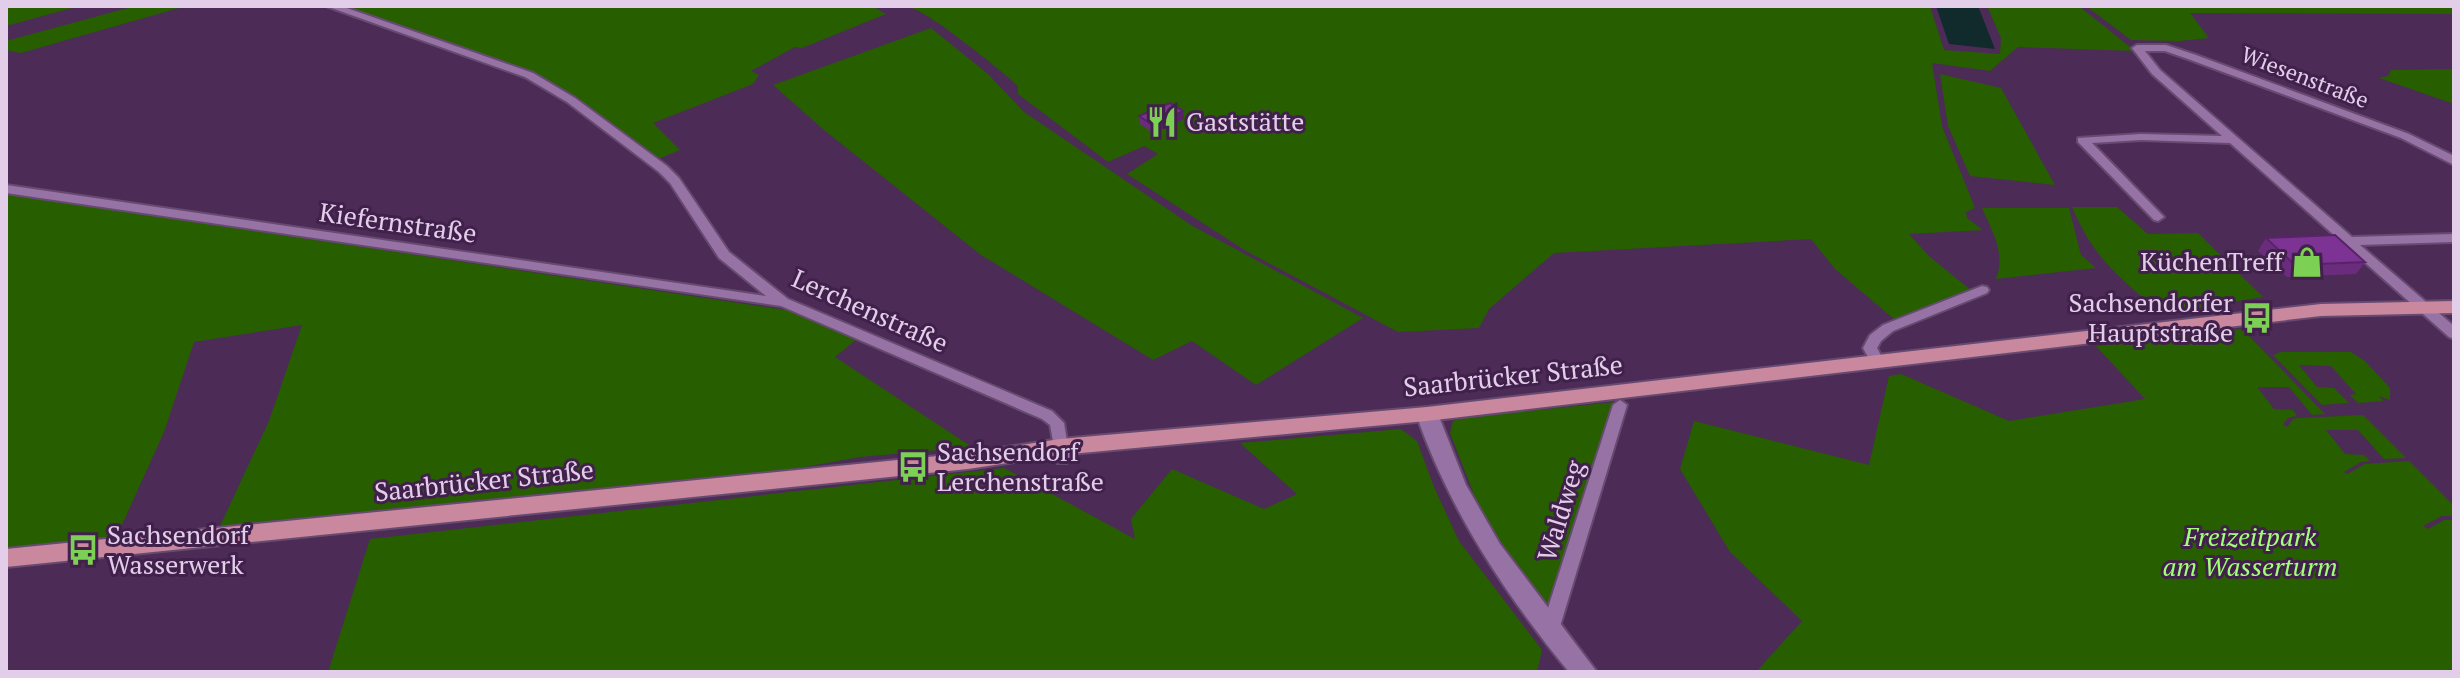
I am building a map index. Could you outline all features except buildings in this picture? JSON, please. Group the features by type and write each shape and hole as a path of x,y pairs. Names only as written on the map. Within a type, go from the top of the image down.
{"main road":[{"name":"Saarbrücker Straße","path":"6,558 968,461 1002,463 1061,453 1118,451 1153,440 1427,414 2321,310 2454,307"},
{"path":"1427,414 1465,507 1498,564 1549,633 1584,672"}],"street":[{"name":"Lerchenstraße","path":"331,6 529,75 571,100 663,169 675,181 730,262 783,302 1047,415 1057,423 1061,453"},
{"name":"Wiesenstraße","path":"2231,140 2156,72 2137,48 2166,48 2235,72 2405,136 2454,161"},
{"path":"2158,217 2082,140 2141,137 2231,140 2454,334"},
{"name":"Kiefernstraße","path":"6,189 783,302"},
{"path":"2348,241 2454,238"},
{"path":"1878,363 1870,348 1881,332 1982,290"},
{"name":"Waldweg","path":"1549,633 1620,405"}],"green space":[{"path":"6,6 79,6 6,26"},
{"path":"135,6 186,6 21,53 6,50 6,41"},
{"path":"339,6 872,6 886,14 802,48 795,47 751,71 759,75 753,84 653,123 680,150 658,159 562,89 533,74"},
{"path":"884,6 1930,6 1944,50 2000,54 2001,38 1987,6 2079,6 2135,51 2018,47 1990,71 1932,63 1942,126 1975,208 1966,212 1967,218 1983,230 1909,234 1930,257 1972,291 1895,320 1835,269 1811,239 1554,253 1489,309 1479,328 1398,332 1246,251 1127,174 1158,154 1144,146 1108,162 1018,94 1018,86 948,30 909,7"},
{"path":"2086,6 2454,6 2454,14 2190,13 2209,38 2131,40"},
{"path":"931,28 988,74 1024,112 1191,225 1363,318 1256,385 1192,341 1153,360 981,255 824,130 773,85"},
{"path":"2454,69 2454,104 2379,78 2388,76 2391,70"},
{"path":"1940,74 2001,88 2055,185 1970,176 1948,126"},
{"path":"6,194 786,310 858,338 835,357 972,447 860,457 799,468 220,526 269,421 302,325 194,342 164,432 116,538 6,549"},
{"path":"2072,207 2117,207 2148,234 2198,233 2263,297 2161,314 2099,255"},
{"path":"1982,208 2069,208 2081,255 2096,268 1996,279 1999,251"},
{"name":"Freizeitpark am Wasserturm","path":"2242,329 2325,414 2312,415 2289,387 2257,387 2274,409 2293,410 2297,416 2288,418 2283,424 2287,427 2293,419 2299,418 2363,415 2406,458 2384,459 2358,430 2326,430 2345,454 2364,455 2370,461 2361,462 2344,472 2347,474 2365,464 2409,461 2454,506 2454,516 2442,516 2423,526 2428,529 2444,520 2454,520 2454,672 1756,672 1802,621 1730,552 1680,469 1694,421 1869,465 1889,376 1901,374 2009,421 2145,399 2096,346"},
{"path":"2281,352 2351,352 2365,361 2390,388 2390,400 2379,396 2383,401 2358,403 2350,395 2356,394 2331,366 2299,365 2317,387 2334,388 2349,403 2322,405 2273,355"},
{"path":"1615,402 1550,609 1509,555 1478,505 1450,433 1453,421"},
{"path":"1401,429 1417,441 1459,541 1542,650 1537,672 328,672 370,539 1004,468 1135,539 1131,519 1172,469 1264,509 1297,494 1240,443"}],"shaded area":[{"path":"1936,6 1978,6 1995,49 1949,44"}],"place":[{"name":"Gaststätte","path":"1162,122"},
{"name":"KüchenTreff","path":"2307,262"},
{"name":"Sachsendorfer Hauptstraße","path":"2257,318"},
{"name":"Sachsendorf Lerchenstraße","path":"913,467"},
{"name":"Sachsendorf Wasserwerk","path":"83,550"}]}
